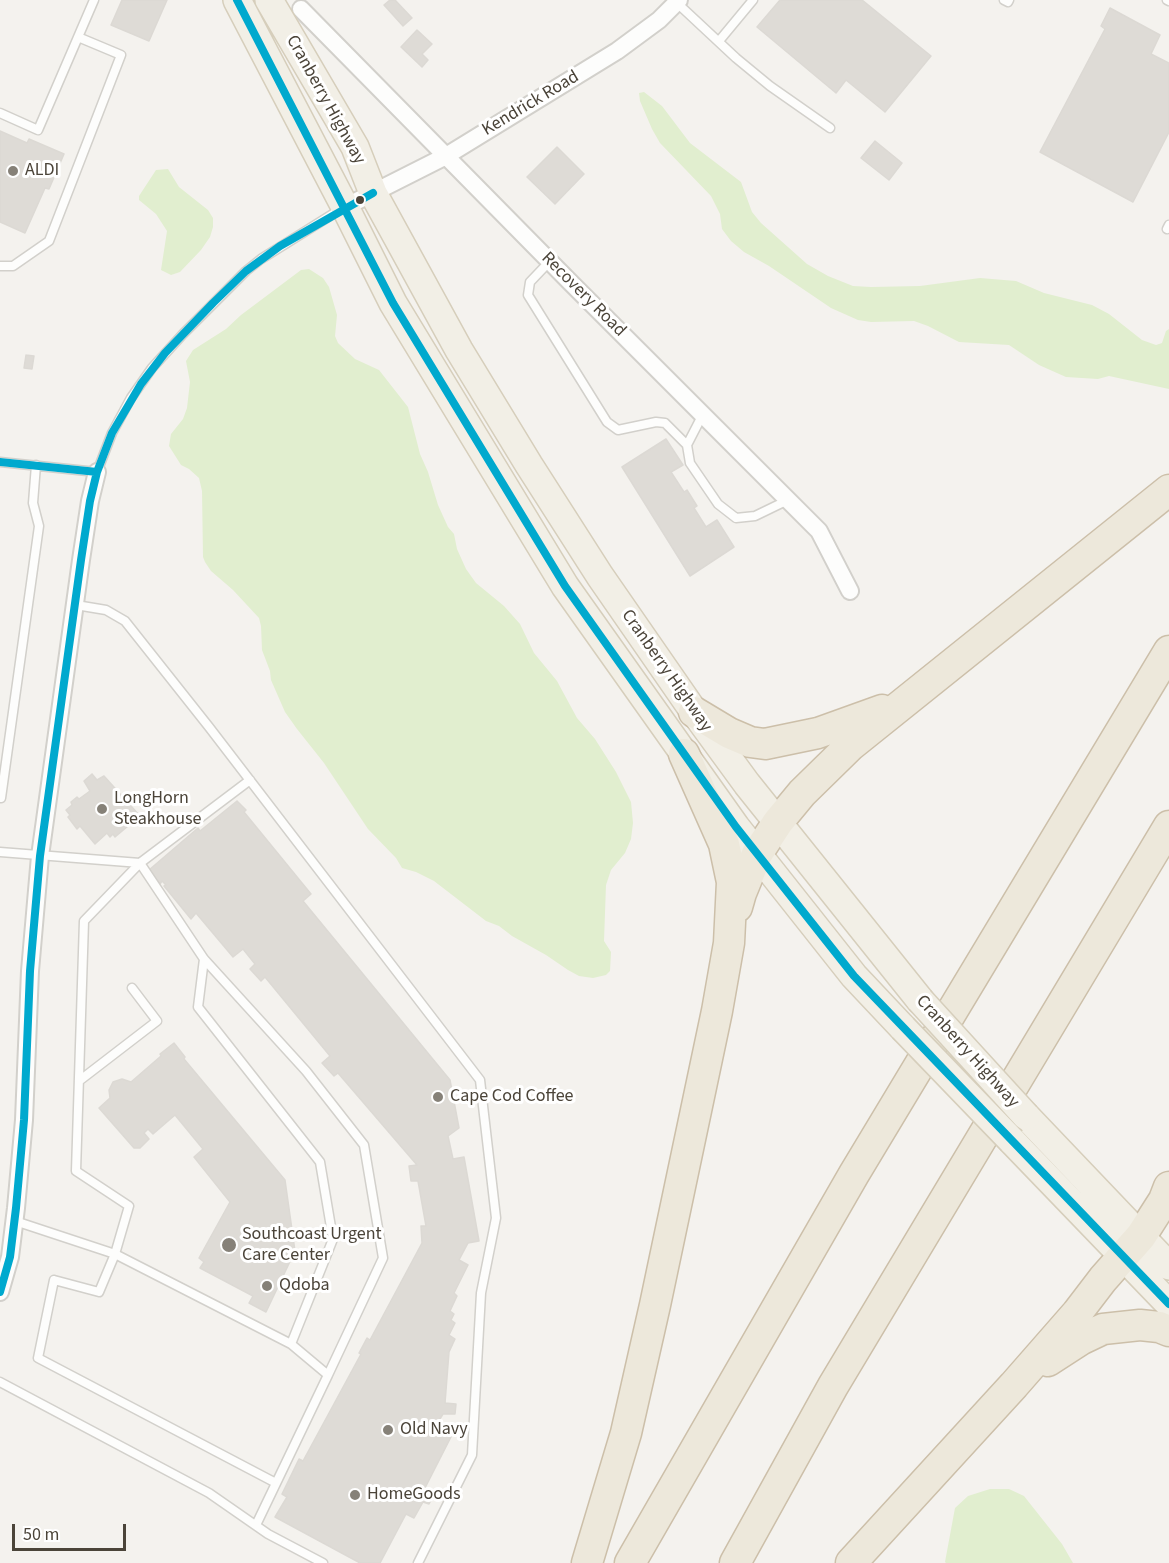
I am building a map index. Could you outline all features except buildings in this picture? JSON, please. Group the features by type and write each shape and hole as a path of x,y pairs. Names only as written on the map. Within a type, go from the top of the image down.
{"highway":[{"path":"587,1563 626,1433 717,1011 729,943 741,893 757,854 801,793 850,746 1169,490"},
{"path":"630,1563 860,1164 1169,651"},
{"path":"694,712 729,733 750,742 765,744 818,733 904,702"},
{"path":"684,754 724,844 732,882 729,943"},
{"path":"735,1563 833,1386 1169,826"},
{"path":"851,1563 1014,1385 1132,1246 1164,1200 1169,1187"},
{"path":"1014,1385 1082,1339 1103,1329 1140,1325 1159,1327 1169,1331"}],"main road":[{"name":"Cranberry Highway","path":"237,0 393,303 565,586 757,854 854,976 1012,1141 1132,1246 1169,1266"},
{"name":"Cranberry Highway","path":"269,0 355,147 373,193 459,350 600,576 694,712 778,822 920,1000 1026,1116 1132,1246 1169,1304"}],"street":[{"name":"Kendrick Road","path":"345,207 446,156 617,51 658,20 678,1"},
{"name":"Recovery Road","path":"301,9 819,531 850,591"},
{"path":"0,1292 10,1257 15,1221 24,1120 30,971 40,856 90,501 97,472"}],"lane":[{"path":"0,113 38,129 94,0"},
{"path":"719,41 753,0"},
{"path":"1004,0 1008,2 1009,0"},
{"path":"678,1 736,58 770,86 830,128"},
{"path":"0,266 13,266 49,241 121,55 78,37"},
{"path":"0,462 97,472 112,434 131,398 152,368 183,334 261,258 345,207"},
{"path":"550,261 530,282 528,295 607,422 618,430 656,422 665,423 687,445 690,463 718,504 736,518 755,516 788,500"},
{"path":"687,445 703,414"},
{"path":"1,798 39,526 33,502 36,465"},
{"path":"76,605 106,610 124,621 250,780 480,1080 496,1218 481,1293 472,1455 418,1563"},
{"path":"250,780 140,863 84,921 76,1171 129,1206 115,1254 99,1292 54,1280 38,1358 276,1483"},
{"path":"0,852 140,863"},
{"path":"140,863 204,959 306,1071 364,1145 383,1258 256,1525"},
{"path":"204,959 198,1007 320,1162 333,1239 291,1344"},
{"path":"79,1081 157,1021 132,988"},
{"path":"15,1221 115,1254 291,1344 328,1375"},
{"path":"0,1382 199,1487 268,1534 323,1563"}],"green space":[{"path":"644,92 662,106 690,143 741,182 752,212 761,223 807,264 828,276 853,286 871,287 920,286 980,278 1016,281 1044,293 1092,305 1109,314 1142,340 1156,345 1162,343 1169,329 1169,389 1109,376 1098,379 1066,377 1039,365 1009,345 959,342 914,321 858,320 831,308 744,252 731,241 722,229 720,214 711,196 660,143 640,101 639,93"},
{"path":"168,169 179,187 208,210 213,218 210,237 201,250 180,272 171,275 161,270 167,231 156,214 139,200 139,196 156,170"},
{"path":"309,269 323,278 329,287 337,315 335,336 338,343 355,359 379,370 408,407 420,454 438,505 448,527 454,534 457,549 466,569 476,583 504,606 520,624 534,653 557,681 577,718 595,739 616,772 631,802 633,823 631,839 625,853 611,870 606,885 604,941 611,952 610,971 606,975 593,978 579,976 499,926 486,921 434,881 402,868 396,858 368,829 324,763 285,712 271,680 262,650 259,618 233,590 211,571 205,562 202,491 199,478 181,465 169,446 171,434 183,419 187,408 190,382 186,361 193,350 226,329 301,270"},
{"path":"990,1489 1009,1489 1024,1496 1062,1544 1073,1563 946,1563 955,1508 968,1496"}],"transit line":[{"path":"237,0 393,303 565,586 736,827 854,976 1169,1304"},
{"path":"0,1292 10,1257 16,1208 24,1120 30,971 40,856 81,560 97,472 112,433 141,384 165,353 213,303 246,271 280,246 373,193"},
{"path":"0,462 97,472"}],"place":[{"name":"ALDI","path":"13,171"},
{"name":"LongHorn Steakhouse","path":"102,809"},
{"name":"Cape Cod Coffee","path":"438,1097"},
{"name":"Southcoast Urgent Care Center","path":"229,1245"},
{"name":"Qdoba","path":"267,1286"},
{"name":"Old Navy","path":"388,1430"},
{"name":"HomeGoods","path":"355,1495"}]}
